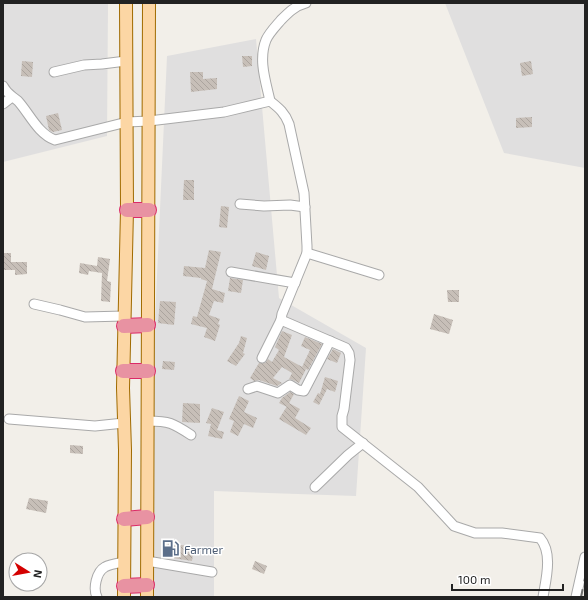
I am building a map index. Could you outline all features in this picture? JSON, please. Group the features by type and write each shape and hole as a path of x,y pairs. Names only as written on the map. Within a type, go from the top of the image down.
{"highway":[{"path":"127,210 149,210"},
{"path":"124,321 148,325"},
{"path":"124,371 148,371"},
{"path":"124,519 147,517"},
{"path":"124,592 147,591"}],"main road":[{"path":"124,592 124,321 127,210 126,3"},
{"path":"147,591 149,3"}],"street":[{"path":"262,358 281,320 307,253 304,193 298,162 286,116 270,101 263,72 263,56 266,40 277,24 290,10 298,5 306,3"},
{"path":"54,72 84,65 126,61"},
{"path":"3,104 6,92 17,101 45,135 54,140 126,122 149,121 224,112 270,101"},
{"path":"240,204 264,206 290,205 305,207"},
{"path":"307,253 379,275"},
{"path":"232,272 295,283"},
{"path":"34,304 85,318 124,321"},
{"path":"281,320 346,348 349,353 350,360 342,416 342,427 418,487 454,526 476,533 502,533 540,538 546,547 547,559 543,597"},
{"path":"248,389 256,386 278,393 290,385 298,390 304,391 330,341"},
{"path":"9,419 95,426 124,423"},
{"path":"148,421 163,421 174,424 191,435"},
{"path":"315,487 348,455 363,444"},
{"path":"576,597 585,557"},
{"path":"147,561 212,572"},
{"path":"97,597 95,592 98,576 104,567 124,562"}],"shaded area":[{"path":"3,3 108,3 107,136 3,162"},
{"path":"445,3 585,3 585,168 504,153"},
{"path":"256,39 279,298 366,348 356,496 214,491 214,597 153,597 153,363 167,56"}],"building":[{"path":"242,56 252,56 252,66 243,67"},
{"path":"22,61 33,62 32,77 21,76"},
{"path":"531,61 533,74 522,76 520,63"},
{"path":"190,72 203,72 203,79 217,78 217,89 191,92"},
{"path":"58,113 62,130 53,132 49,130 46,116"},
{"path":"532,117 532,127 516,128 516,118"},
{"path":"184,180 194,180 194,200 183,200"},
{"path":"221,206 229,207 227,228 219,227"},
{"path":"209,250 221,252 212,289 225,293 223,303 214,301 209,315 220,319 218,324 220,325 215,341 204,337 207,328 191,324 193,316 197,317 207,281 201,278 183,276 184,266 205,268"},
{"path":"256,252 269,256 266,270 252,266"},
{"path":"3,253 11,253 11,262 27,262 27,274 15,275 15,270 3,270"},
{"path":"98,257 110,259 107,281 111,282 110,302 101,301 102,273 89,271 88,275 79,273 80,263 97,266"},
{"path":"230,278 243,280 241,293 228,291"},
{"path":"447,290 459,290 459,302 448,302"},
{"path":"160,301 176,302 174,325 158,323"},
{"path":"434,314 453,320 449,334 430,329"},
{"path":"282,331 292,335 284,357 306,369 299,383 289,379 292,373 282,367 273,378 282,383 277,386 259,380 254,381 250,378 259,363 265,363 268,359 272,362 279,350 275,347"},
{"path":"241,336 247,338 243,353 245,354 236,366 227,361 239,343"},
{"path":"305,337 322,344 308,370 302,367 310,350 301,346"},
{"path":"333,349 341,353 337,363 327,359"},
{"path":"163,361 175,362 174,370 162,369"},
{"path":"325,377 338,381 335,392 327,389 319,405 313,402 318,393 320,394"},
{"path":"290,392 294,394 287,407 279,403 282,398"},
{"path":"239,396 249,401 244,412 257,418 253,428 244,424 238,436 230,432 234,421 229,419"},
{"path":"183,403 200,404 200,423 182,422"},
{"path":"289,403 300,409 295,418 311,428 306,435 279,419"},
{"path":"212,408 224,412 217,430 224,432 222,439 208,436 211,424 206,423"},
{"path":"70,445 83,446 83,454 70,453"},
{"path":"29,498 48,501 46,513 26,509"},
{"path":"168,543 194,547 192,561 166,557"},
{"path":"255,561 267,566 264,574 252,569"}],"railway":[{"path":"581,597 585,578"}],"place":[{"name":"Farmer","path":"171,549"}]}
